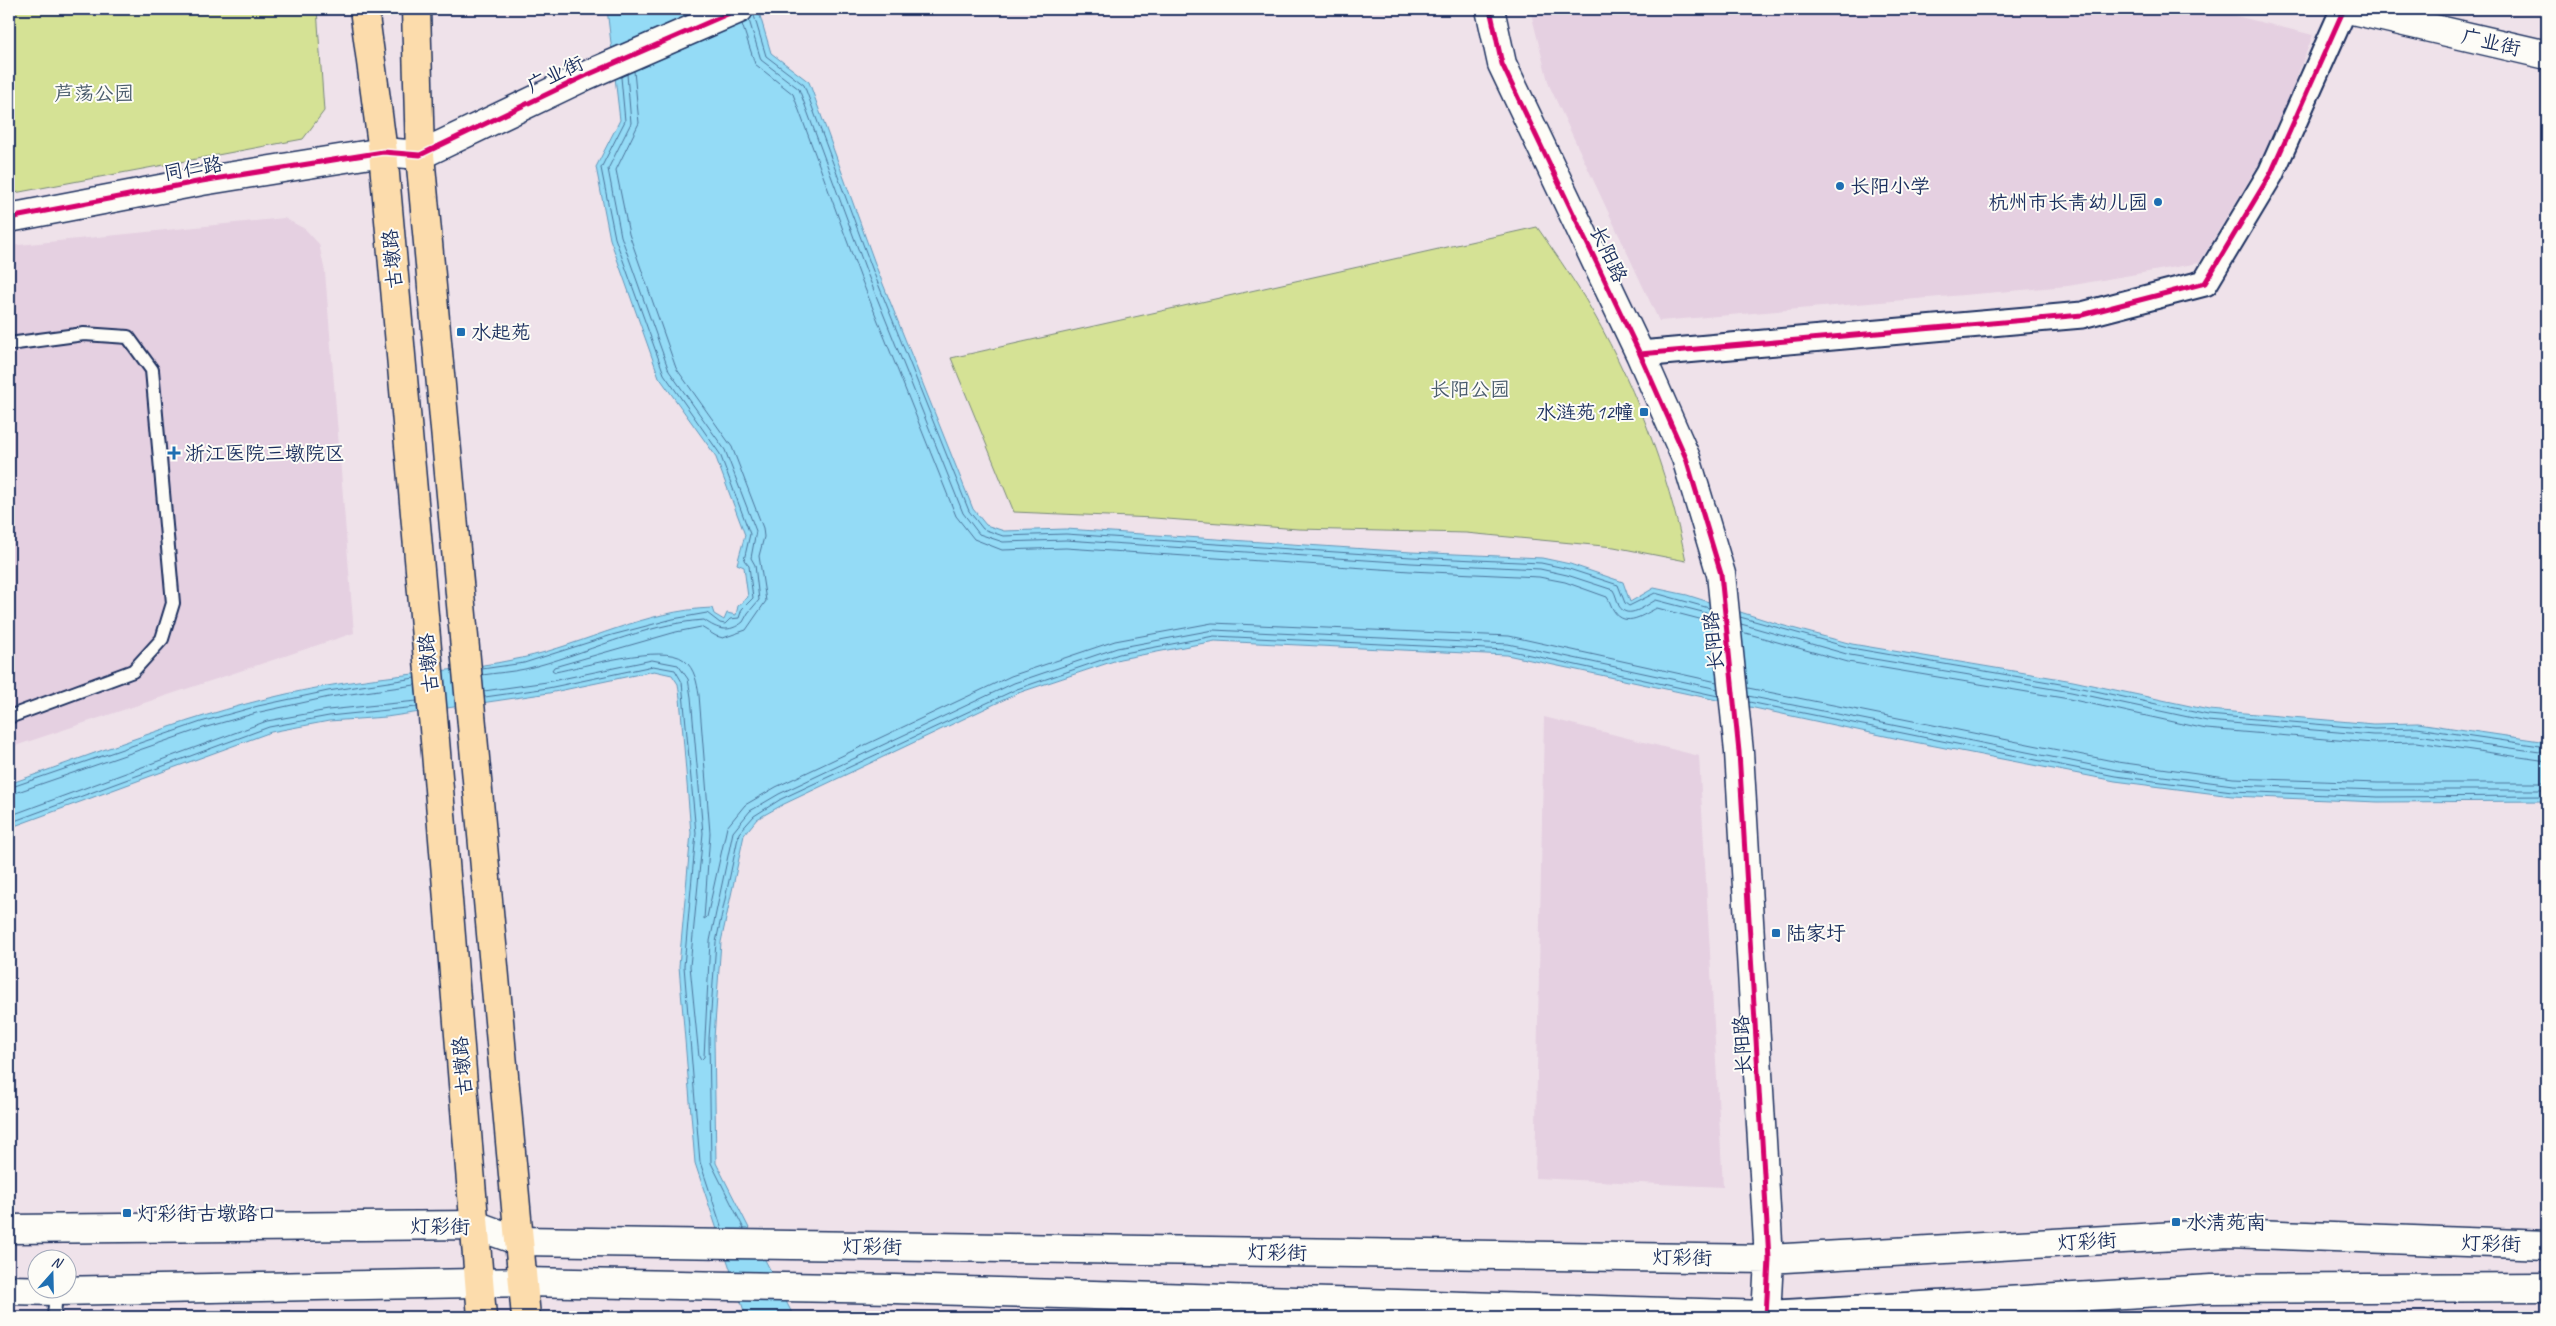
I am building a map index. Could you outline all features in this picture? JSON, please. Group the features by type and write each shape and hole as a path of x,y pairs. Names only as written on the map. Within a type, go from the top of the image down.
{"main road":[{"name":"古墩路","path":"364,9 383,152 434,728 482,1317"},
{"name":"古墩路","path":"416,9 420,155 465,667 526,1317"},
{"name":"广业街","path":"420,155 585,76 739,9"},
{"name":"长阳路","path":"1490,9 1502,64 1640,354 1686,458 1721,574 1739,752 1770,1259 1766,1316"},
{"name":"广业街","path":"2348,9 2547,55"},
{"path":"383,152 420,155"},
{"name":"同仁路","path":"9,218 202,181 383,152"},
{"name":"灯彩街","path":"9,1229 475,1225 519,1240 1770,1259 2229,1233 2547,1245"},
{"path":"9,1290 55,1304 479,1282 523,1282 915,1289 1766,1316 2211,1289 2547,1287"}],"street":[{"path":"1640,354 2082,315 2205,283 2271,173 2344,9"}],"lane":[{"path":"9,344 84,334 128,337 152,370 174,603 162,638 133,671 9,717"}],"shaded area":[{"name":"长阳小学","path":"1530,9 2208,9 2313,35 2272,142 2199,263 2068,286 1659,321 1549,85"},
{"name":"浙江医院三墩院区","path":"284,218 305,229 319,244 325,272 354,633 9,748 9,246"},
{"path":"1544,717 1699,756 1723,1187 1535,1178"}],"green space":[{"name":"芦荡公园","path":"9,9 317,9 324,111 303,139 9,194"},
{"name":"长阳公园","path":"1537,227 1584,297 1618,359 1633,392 1669,493 1686,561 1614,547 1466,533 1298,529 1154,518 1014,512 951,358"}],"water":[{"path":"607,9 758,9 771,53 809,82 877,269 973,509 986,525 1004,531 1066,529 1411,552 1542,558 1570,564 1623,582 1630,602 1654,588 1687,595 1781,625 1852,644 2073,681 2209,710 2374,724 2418,723 2547,742 2547,801 2378,802 2232,796 2115,781 1899,739 1507,655 1215,641 1120,659 1018,693 784,804 757,819 744,835 721,942 714,1038 716,1163 794,1317 746,1317 695,1163 679,966 691,833 680,698 678,684 672,675 654,671 549,693 386,717 329,721 271,732 9,828 9,784 205,716 286,694 327,686 474,667 522,658 546,652 639,621 687,610 712,608 714,614 724,620 727,613 736,615 738,606 748,597 744,567 737,564 745,535 715,455 659,377 610,239 596,167 620,120"}],"cycle path":[{"path":"9,218 202,181 383,152 420,155 585,76 739,9"},
{"path":"1490,9 1502,64 1640,354 1686,458 1721,574 1739,752 1769,1259 1766,1317"},
{"path":"1640,354 2082,315 2205,283 2271,173 2344,9"}],"place":[{"name":"长阳小学","path":"1840,186"},
{"name":"杭州市长青幼儿园","path":"2158,202"},
{"name":"水起苑","path":"461,332"},
{"name":"水涟苑12幢","path":"1644,412"},
{"name":"浙江医院三墩院区","path":"174,453"},
{"name":"陆家圩","path":"1776,933"},
{"name":"灯彩街古墩路口","path":"127,1213"},
{"name":"水清苑南","path":"2176,1222"}]}
